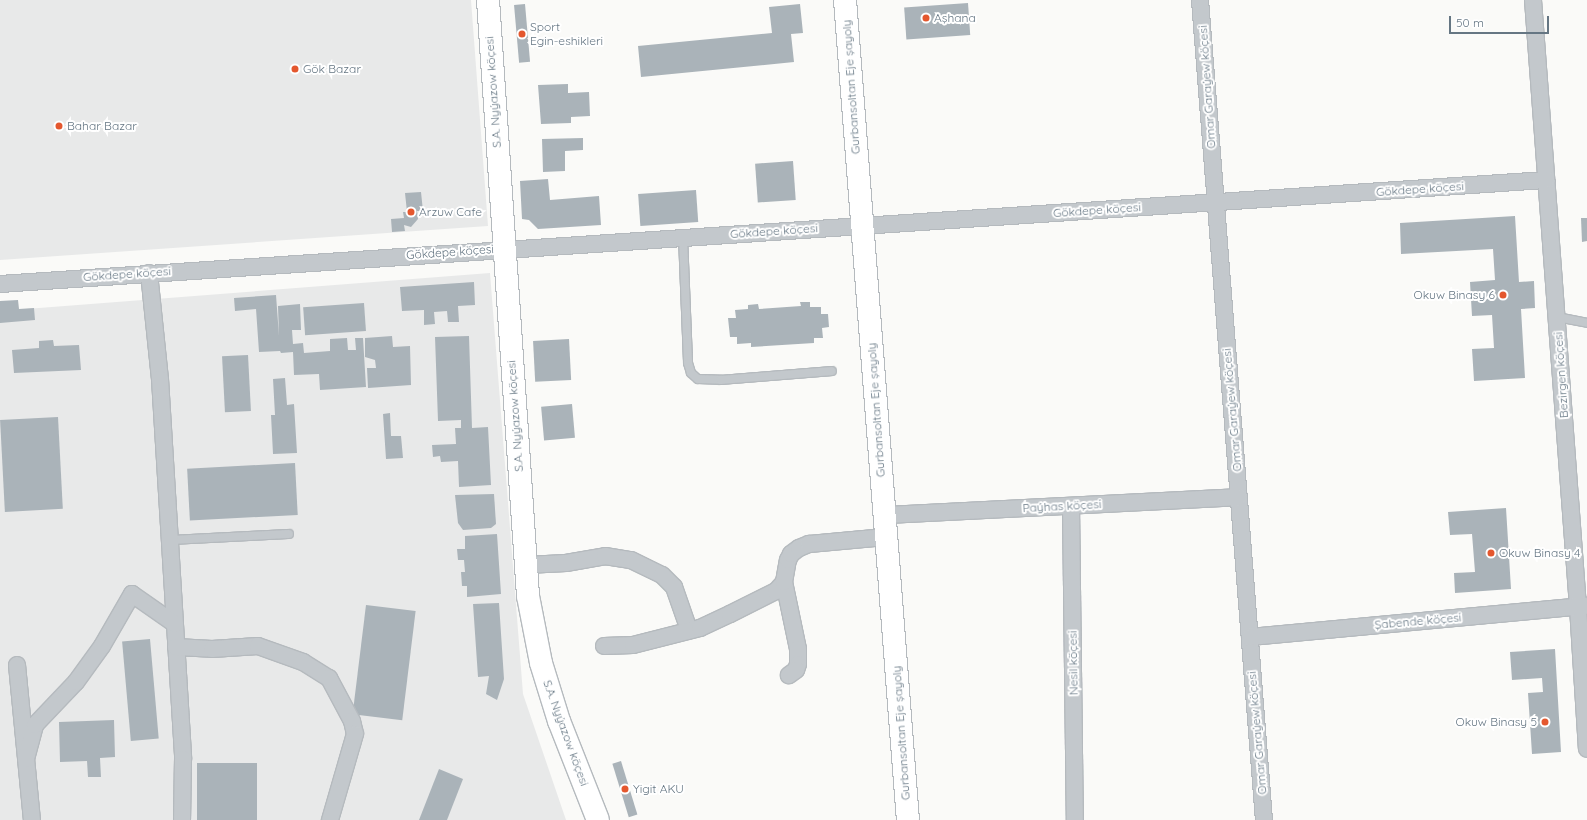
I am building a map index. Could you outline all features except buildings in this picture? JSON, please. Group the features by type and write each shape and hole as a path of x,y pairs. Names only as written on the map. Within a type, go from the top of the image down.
{"main road":[{"name":"S.A. Nyýazow köçesi","path":"488,0 503,249 529,602 541,663 559,721 598,820"},
{"name":"Gurbansoltan Eje şayoly","path":"845,0 908,820"}],"street":[{"name":"Omar Garaýew köçesi","path":"1200,0 1264,820"},
{"name":"Bezirgen köçesi","path":"1533,0 1557,317 1583,607 1587,749"},
{"name":"Gökdepe köçesi","path":"0,284 1547,180"},
{"path":"149,273 160,379 170,540 183,759 182,820"},
{"name":"Paýhas köçesi","path":"885,514 1239,498"},
{"name":"Nesil köçesi","path":"1071,506 1075,820"},
{"path":"789,675 796,670 798,664 798,649 784,582 788,560 791,554 799,548 809,544 886,537"},
{"path":"526,565 566,563 605,556 632,560 662,575 674,587 689,630"},
{"path":"604,646 633,645 700,628 776,591 784,582"},
{"path":"26,759 35,725 76,682 102,646 132,594 175,624"},
{"name":"Şabende köçesi","path":"1250,637 1583,607"},
{"path":"176,647 212,649 258,646 303,662 329,678 352,721 355,734 330,820"},
{"path":"17,665 32,820"}],"lane":[{"path":"683,237 688,362 691,373 698,379 721,380 832,371"},
{"path":"1557,317 1587,323"},
{"path":"170,540 289,534"}],"shaded area":[{"name":"Gök Bazar","path":"0,0 471,0 488,226 0,260"},
{"path":"490,273 523,694 566,820 0,820 0,311"}],"place":[{"name":"Aşhana","path":"926,18"},
{"name":"Sport Egin-eshikleri","path":"522,34"},
{"name":"Gök Bazar","path":"295,69"},
{"name":"Bahar Bazar","path":"59,126"},
{"name":"Arzuw Cafe","path":"411,212"},
{"name":"Okuw Binasy 6","path":"1503,295"},
{"name":"Okuw Binasy 4","path":"1491,553"},
{"name":"Okuw Binasy 5","path":"1545,722"},
{"name":"Yigit AKU","path":"625,789"}]}
